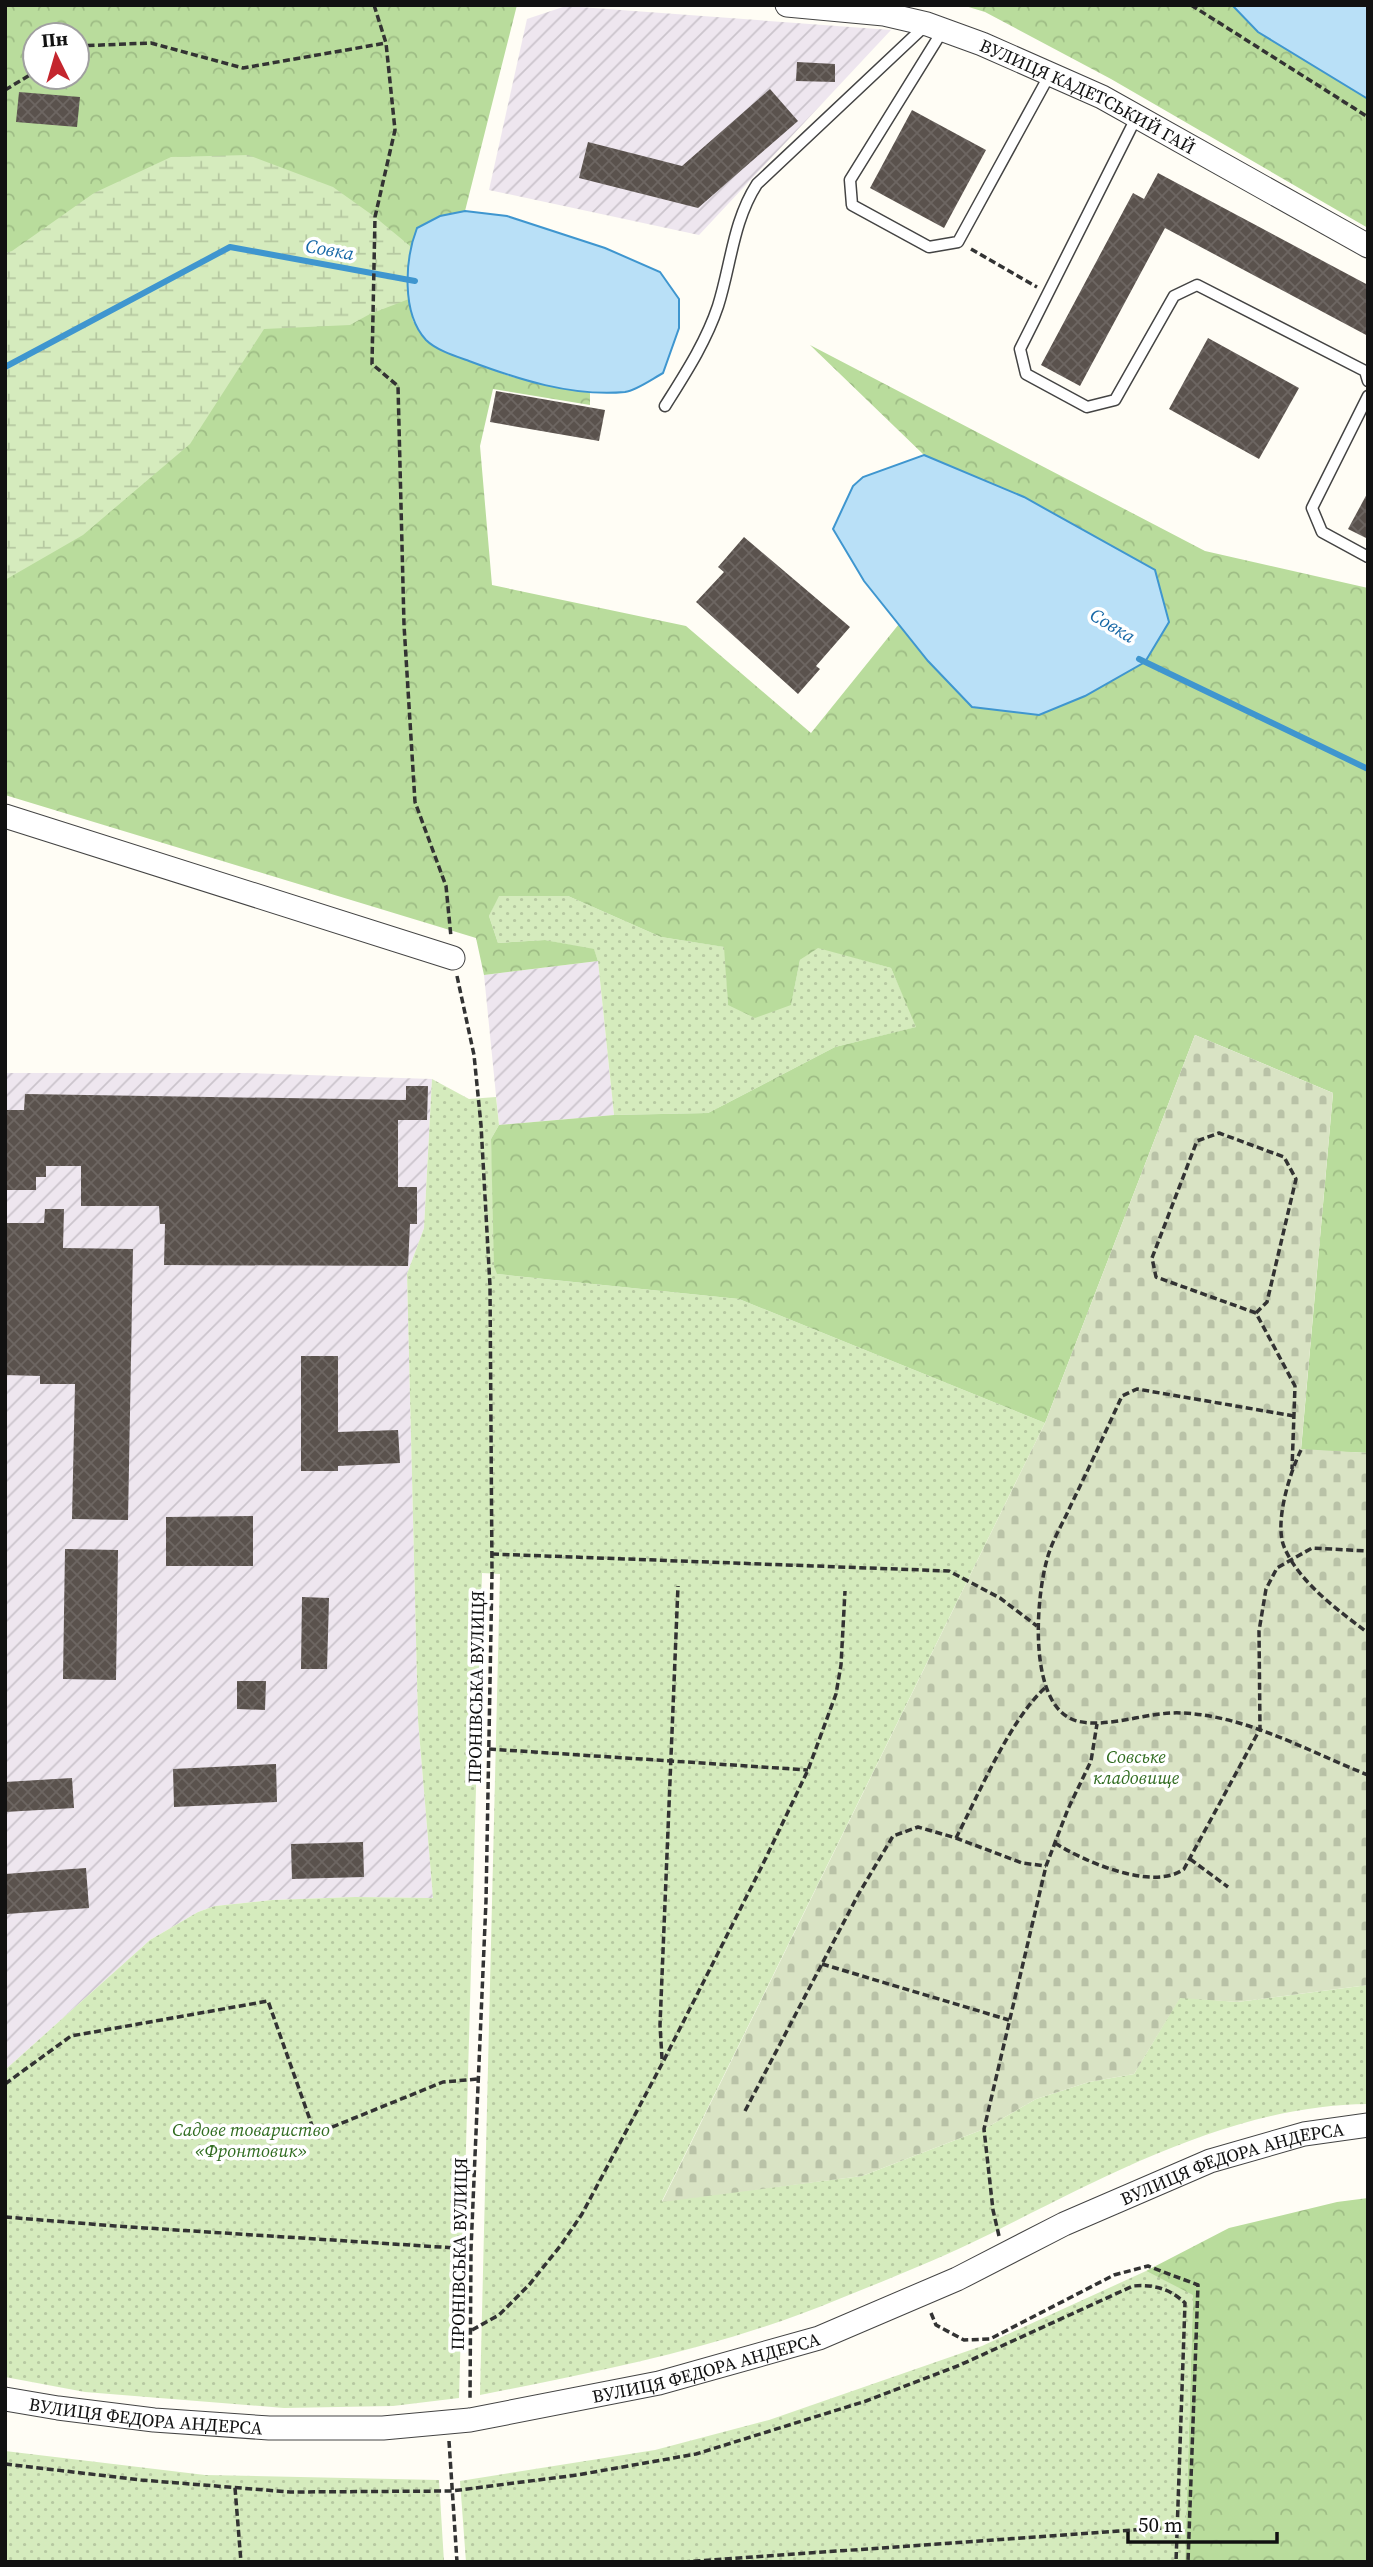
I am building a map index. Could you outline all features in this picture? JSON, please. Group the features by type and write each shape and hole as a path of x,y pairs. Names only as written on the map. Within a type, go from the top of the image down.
{"street":[{"name":"ВУЛИЦЯ КАДЕТСЬКИЙ ГАЙ","path":"787,5 884,14 935,27 982,44 1137,116 1368,246"},
{"path":"5,816 453,958"},
{"name":"ВУЛИЦЯ ФЕДОРА АНДЕРСА","path":"5,2399 155,2420 269,2428 383,2428 459,2421 659,2383 819,2338 924,2293 1064,2224 1210,2161 1304,2133 1368,2125"}],"lane":[{"path":"935,27 850,180 852,205 929,247 958,242 1050,74"},
{"path":"665,406 698,352 717,307 745,203 757,184 935,27"},
{"path":"1137,116 1020,349 1026,374 1087,407 1115,400 1174,296 1198,285 1365,371 1368,381"},
{"path":"1368,396 1312,508 1322,532 1368,557"}],"path":[{"path":"91,45 151,43 243,68 386,43 374,5"},
{"path":"1191,5 1368,117"},
{"name":"ПРОНІВСЬКА ВУЛИЦЯ","path":"386,43 395,130 375,217 372,364 398,386 404,625 415,802 446,886 453,958 474,1055 481,1125 489,1286 492,1554 486,1901 471,2249 471,2331 452,2491 457,2562"},
{"path":"5,90 21,80"},
{"path":"958,242 1048,293"},
{"path":"1256,1313 1267,1302 1296,1179 1284,1157 1219,1133 1197,1141 1153,1258 1156,1278 1256,1313 1295,1386 1292,1469 1280,1527 1284,1547 1301,1574 1337,1609 1368,1633"},
{"path":"1294,1416 1137,1389 1122,1396 1048,1556 1037,1626 1042,1670 1054,1705 1062,1714 1076,1721 1097,1724 1180,1713 1226,1717 1368,1775"},
{"path":"1292,1469 1301,1450"},
{"path":"1055,1843 1074,1856 1107,1868 1154,1877 1175,1876 1184,1869 1260,1729 1259,1631 1266,1589 1277,1568 1312,1548 1368,1551"},
{"path":"492,1554 949,1571 1000,1598 1037,1626"},
{"path":"663,2062 660,2025 678,1586"},
{"path":"471,2331 499,2315 529,2285 561,2245 582,2214 663,2062 808,1770 836,1693 841,1665 845,1591"},
{"path":"957,1838 1014,1726 1046,1686"},
{"path":"1004,2255 993,2210 984,2129 1046,1866 1091,1761 1097,1724"},
{"path":"489,1749 808,1770"},
{"path":"745,2112 858,1895 893,1836 918,1827 957,1838 1022,1863 1046,1866"},
{"path":"1191,1859 1228,1887"},
{"path":"822,1964 1009,2020"},
{"path":"5,2084 71,2036 268,2001 315,2134 443,2082 478,2079"},
{"path":"5,2217 471,2249"},
{"path":"924,2293 936,2325 964,2340 990,2339 1114,2274 1148,2266 1198,2286 1188,2562"},
{"path":"5,2464 141,2480 290,2492 452,2491 578,2475 696,2454 878,2397 960,2365 1133,2287 1143,2285 1176,2294 1185,2304 1175,2562"},
{"path":"235,2488 241,2562"},
{"path":"683,2562 1177,2527"}],"shaded area":[{"path":"566,6 891,30 699,235 489,190 527,19"},
{"path":"598,961 614,1115 499,1125 484,975"},
{"path":"5,1073 247,1073 432,1079 424,1228 407,1274 418,1720 433,1898 273,1900 215,1906 198,1912 150,1940 5,2070"}],"green space":[{"path":"5,5 517,5 465,211 440,216 409,299 413,321 427,341 450,354 512,377 590,392 590,405 493,389 480,446 492,585 686,626 811,733 899,624 928,661 1024,497 924,455 810,345 1205,551 1368,588 1368,1453 1301,1450 1333,1093 1195,1035 1045,1423 739,1299 497,1274 494,1266 491,1139 499,1125 614,1115 708,1113 835,1047 916,1027 891,968 818,948 800,960 791,1005 755,1018 728,1005 724,947 661,937 568,896 499,896 489,916 498,943 545,940 594,949 598,961 484,975 476,938 5,795"},
{"path":"962,5 1232,5 1258,32 1368,99 1368,228 1111,79 985,12"},
{"path":"248,155 333,187 410,246 409,299 350,325 264,329 190,444 83,535 5,580 5,253 12,251 94,193 171,157"},
{"path":"498,896 568,896 661,937 725,947 728,1005 791,1004 800,960 818,947 891,968 917,1027 835,1047 708,1113 614,1115 598,961 594,950 545,940 498,943 489,916"},
{"name":"Совське кладовище","path":"1195,1035 1333,1093 1301,1449 1368,1453 1368,1985 1237,2002 1180,1998 1134,2074 1089,2082 1036,2099 984,2129 862,2176 662,2202 1045,1423"},
{"name":"Садове товариство «Фронтовик»","path":"432,1079 469,1099 496,1097 499,1125 491,1139 497,1274 739,1299 1045,1423 662,2201 862,2176 984,2129 1036,2099 1089,2082 1134,2074 1180,1997 1237,2002 1368,1985 1368,2104 1319,2107 1270,2116 1175,2147 1128,2166 937,2259 752,2331 617,2367 480,2395 500,1574 482,1573 459,2398 393,2406 284,2408 85,2392 5,2377 5,2070 150,1940 198,1912 215,1906 273,1900 433,1898 418,1720 407,1274 424,1228"},
{"path":"1368,2198 1368,2562 1185,2562 1193,2295 1146,2271 1229,2228 1337,2202"},
{"path":"1146,2271 1193,2294 1185,2562 466,2562 460,2481 655,2450 769,2420 982,2346"},
{"path":"5,2451 205,2475 439,2480 444,2562 5,2562"}],"water":[{"path":"1232,5 1368,5 1368,99 1258,32"},
{"path":"465,211 507,216 605,248 660,272 679,299 679,328 663,373 630,391 585,392 506,374 452,355 430,344 418,329 409,301 408,270 413,241 417,228 440,216"},
{"path":"924,455 1024,497 1155,570 1169,622 1145,662 1085,696 1039,715 972,707 928,661 864,581 833,529 853,486 863,477"}],"building":[{"path":"797,62 835,64 835,82 796,81"},
{"path":"770,89 798,121 698,208 579,178 588,142 682,166"},
{"path":"19,92 80,97 77,127 16,122"},
{"path":"912,110 986,150 944,228 870,188"},
{"path":"1158,173 1368,285 1368,336 1165,228 1080,386 1041,365 1133,193 1144,199"},
{"path":"1208,338 1299,388 1259,459 1169,409"},
{"path":"496,391 605,410 599,441 490,422"},
{"path":"1368,492 1368,539 1348,529"},
{"path":"744,537 850,627 816,666 820,669 798,694 696,602 724,572 718,567"},
{"path":"406,1086 428,1086 427,1120 398,1120 398,1187 417,1187 417,1224 410,1224 408,1266 164,1265 165,1224 160,1224 159,1206 81,1206 81,1166 46,1166 46,1177 36,1177 36,1190 5,1190 5,1110 24,1110 25,1094 406,1100"},
{"path":"45,1209 64,1209 63,1248 133,1249 128,1520 72,1519 75,1384 40,1384 40,1376 5,1375 5,1223 44,1223"},
{"path":"301,1356 338,1356 338,1432 398,1430 400,1463 338,1466 338,1471 301,1471"},
{"path":"253,1516 253,1566 166,1566 166,1517"},
{"path":"65,1549 118,1550 116,1680 63,1679"},
{"path":"302,1597 329,1598 327,1669 301,1669"},
{"path":"237,1681 266,1681 265,1710 237,1709"},
{"path":"276,1764 277,1802 174,1807 173,1769"},
{"path":"72,1778 74,1808 5,1812 5,1782"},
{"path":"363,1842 364,1877 292,1879 291,1844"},
{"path":"86,1868 89,1908 7,1914 5,1874"}],"waterway":[{"name":"Совка","path":"5,367 230,247 415,281"},
{"name":"Совка","path":"1139,659 1368,769"}]}
